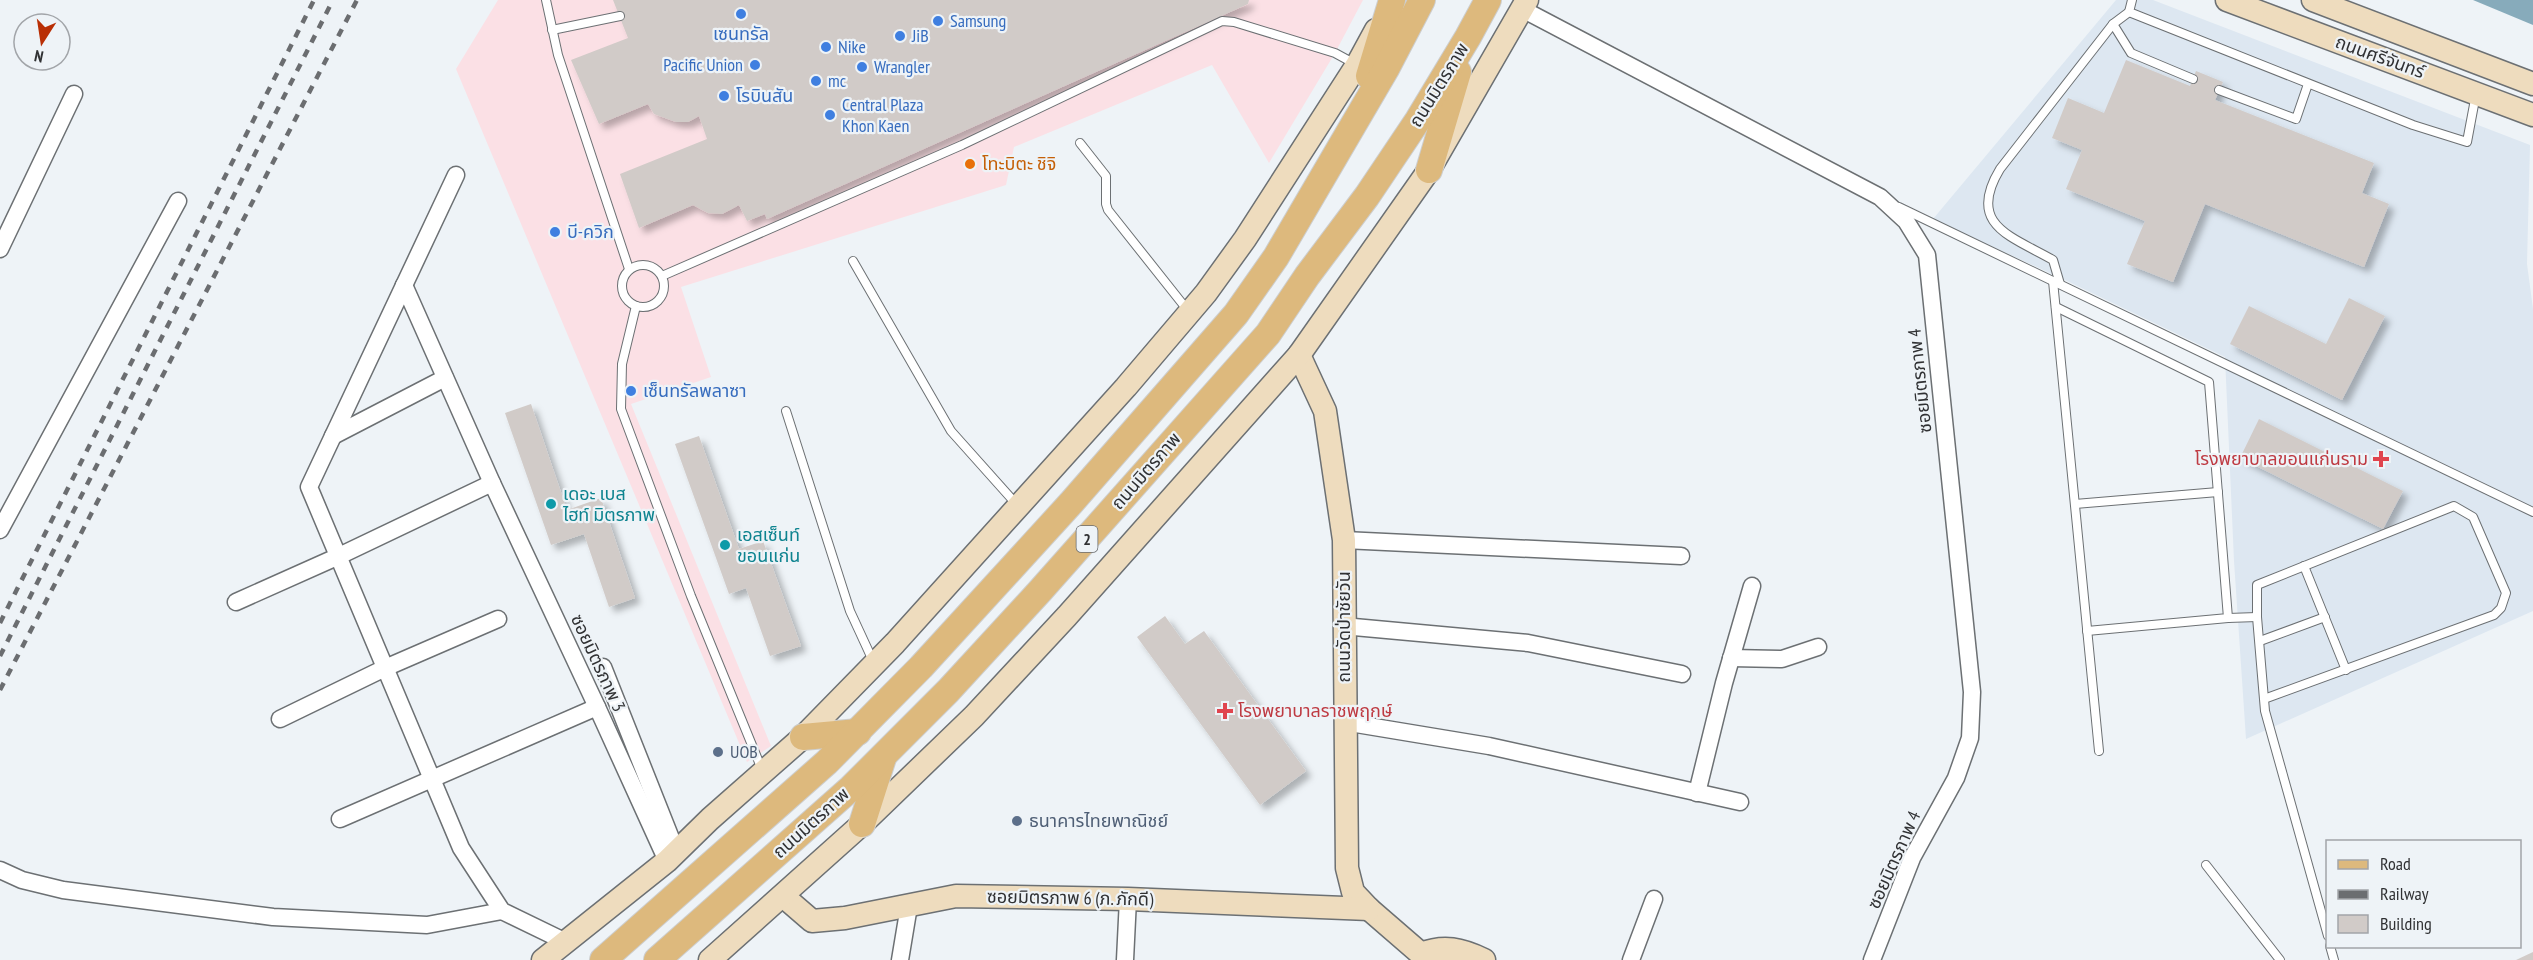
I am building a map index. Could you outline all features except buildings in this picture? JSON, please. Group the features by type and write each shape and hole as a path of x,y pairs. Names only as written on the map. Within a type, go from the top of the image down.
{"main road":[{"path":"543,960 671,856 803,737 1018,507 1126,387 1222,271 1292,169 1357,65 1392,0"},
{"path":"1355,122 1392,0"},
{"name":"ถนนมิตรภาพ","path":"603,960 858,732 921,667 1071,503 1236,314 1276,257 1355,122 1422,0"},
{"name":"ถนนมิตรภาพ","path":"657,960 851,788 948,692 1268,334 1367,196 1418,120 1488,0"},
{"name":"ถนนศรีจันทร์","path":"2228,0 2533,114"},
{"name":"ถนนศรีจันทร์","path":"2313,0 2533,84"},
{"name":"ถนนมิตรภาพ","path":"711,960 862,824 974,716 1067,616 1299,355 1429,170 1525,5"},
{"path":"1429,170 1468,37"},
{"name":"ถนนวัดป่าชัยวัน","path":"1299,355 1325,411 1344,540 1347,868 1353,892 1422,957 1438,948 1469,953 1484,960"},
{"path":"803,737 858,732"},
{"path":"862,824 884,755"},
{"name":"ซอยมิตรภาพ 6 (ภ. ภักดี)","path":"783,896 812,921 909,906 956,896 1128,899 1369,909"}],"street":[{"name":"ซอยมิตรภาพ 4","path":"1525,5 1880,197 1906,221 1927,255 1972,692 1970,738 1956,778 1912,858 1872,960"},
{"path":"0,249 74,94"},
{"path":"456,175 309,487 461,848 502,911 566,942"},
{"path":"0,530 178,201"},
{"name":"ซอยมิตรภาพ 3","path":"404,285 492,483 597,707 671,856"},
{"path":"333,436 445,378"},
{"path":"236,602 492,483"},
{"path":"1344,540 1681,556"},
{"path":"1697,792 1752,586"},
{"path":"280,719 385,668 498,619"},
{"path":"1344,626 1528,643 1682,674"},
{"path":"1731,658 1782,659 1818,647"},
{"path":"603,667 671,856"},
{"path":"340,819 597,707"},
{"path":"1344,722 1489,746 1740,802"},
{"path":"0,870 22,880 63,890 273,917 427,925 502,911"},
{"path":"1125,960 1128,899"},
{"path":"1631,960 1654,899"},
{"path":"900,960 909,906"}],"lane":[{"path":"546,0 558,55 629,269"},
{"path":"2099,751 2056,307 2057,283 2053,260 1996,228 1987,210 1990,184 2000,169 2114,24 2129,12 2132,0"},
{"path":"2129,12 2413,126 2467,142 2476,93"},
{"path":"552,30 620,16"},
{"path":"662,276 962,145 1222,21 1234,22 1335,53 1357,65"},
{"path":"2114,24 2131,53 2193,79"},
{"path":"2219,90 2296,119 2308,84"},
{"path":"1080,143 1106,176 1108,210 1189,312"},
{"path":"1880,197 2533,512"},
{"path":"854,261 951,430 1018,507"},
{"path":"645,264 653,267 662,276 664,289 659,300 648,306 636,306 629,302 622,291 623,279 629,269 645,264"},
{"path":"636,306 622,364 621,409 691,596 763,772"},
{"path":"2056,307 2210,382 2228,618"},
{"path":"786,411 850,611 874,663"},
{"path":"2075,504 2218,492"},
{"path":"2264,699 2494,615 2501,609 2506,593 2473,517 2454,506 2258,585 2258,617 2260,641 2264,699 2265,711 2326,929"},
{"path":"2304,566 2346,670"},
{"path":"2087,631 2258,617"},
{"path":"2260,641 2325,617"},
{"path":"2206,866 2280,960"}],"shaded area":[{"name":"เซ็นทรัลพลาซา","path":"498,0 1363,0 1335,53 1269,163 1212,65 1014,147 1006,185 681,287 711,377 631,404 771,746 747,762 456,69"},
{"name":"โรงพยาบาลขอนแก่นราม","path":"2116,0 2153,0 2530,145 2527,264 2533,309 2533,611 2246,739 2234,561 2225,357 1933,219"}],"water":[{"path":"2473,0 2533,0 2533,25"}],"railway":[{"path":"0,623 314,0"},
{"path":"0,656 333,0"},
{"path":"0,690 357,0"}],"place":[{"name":"เซนทรัล","path":"741,14"},
{"name":"Samsung","path":"938,21"},
{"name":"JiB","path":"900,36"},
{"name":"Nike","path":"826,47"},
{"name":"Pacific Union","path":"755,65"},
{"name":"Wrangler","path":"862,67"},
{"name":"mc","path":"816,81"},
{"name":"โรบินสัน","path":"724,96"},
{"name":"Central Plaza Khon Kaen","path":"830,115"},
{"name":"โทะบิตะ ชิจิ","path":"970,164"},
{"name":"บี-ควิก","path":"555,232"},
{"name":"เซ็นทรัลพลาซา","path":"631,391"},
{"name":"โรงพยาบาลขอนแก่นราม","path":"2381,459"},
{"name":"เดอะ เบส ไฮท์ มิตรภาพ","path":"551,504"},
{"name":"เอสเซ็นท์ ขอนแก่น","path":"725,545"},
{"name":"โรงพยาบาลราชพฤกษ์","path":"1225,711"},
{"name":"UOB","path":"718,752"},
{"name":"ธนาคารไทยพาณิชย์","path":"1017,821"}]}
